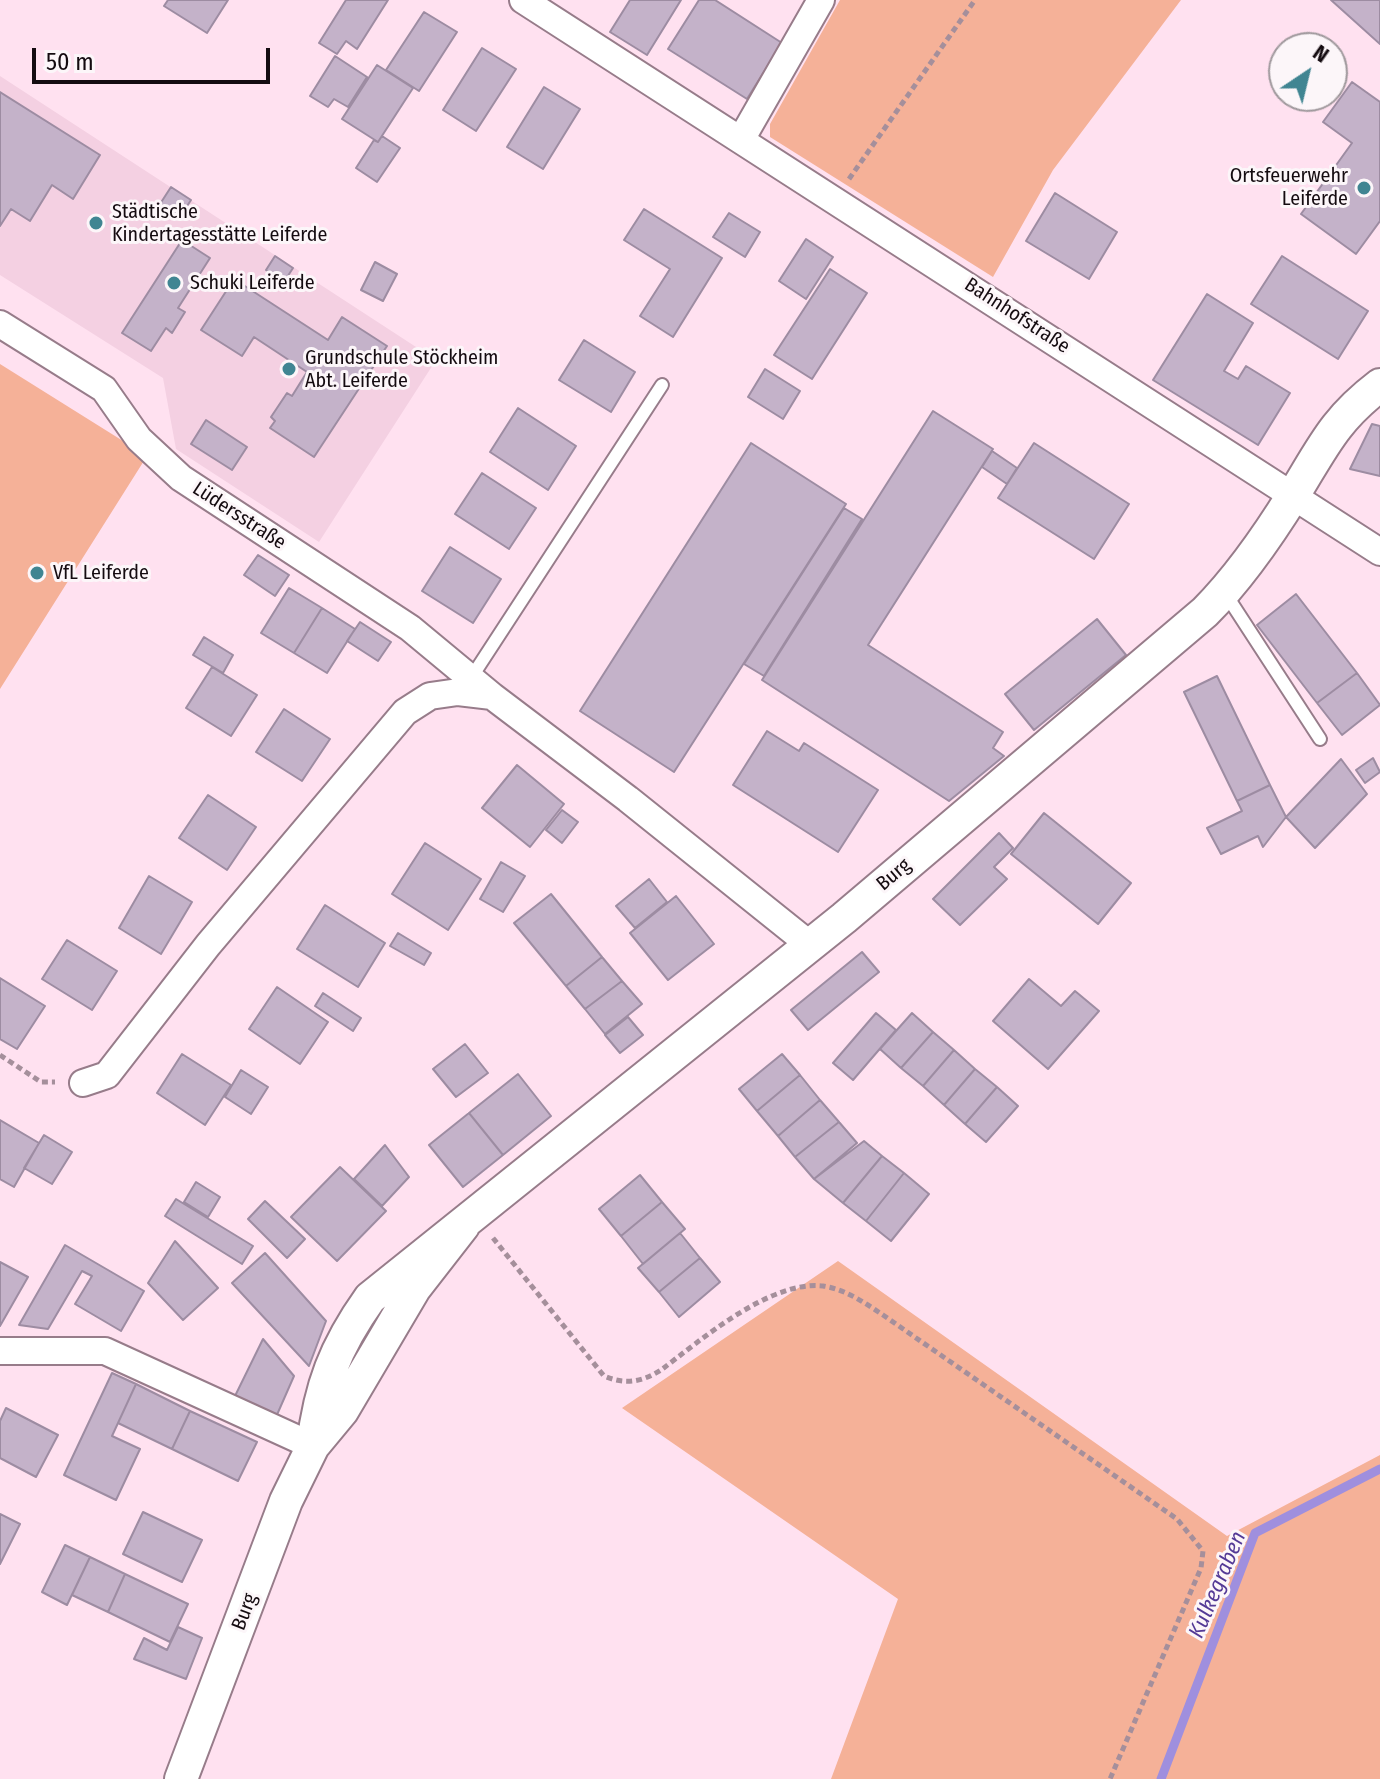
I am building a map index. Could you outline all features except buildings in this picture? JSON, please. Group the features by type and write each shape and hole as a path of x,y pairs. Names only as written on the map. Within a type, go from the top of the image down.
{"street":[{"name":"Bahnhofstraße","path":"523,0 742,138 1380,552"},
{"path":"742,138 821,0"},
{"name":"Lüdersstraße","path":"0,324 104,389 139,439 181,478 410,628 809,944"},
{"name":"Burg","path":"181,1779 286,1501 313,1446 318,1401 346,1332 370,1298 809,944 1184,631 1225,593 1294,494 1335,425 1380,385"},
{"path":"83,1083 107,1075 208,945 405,712 430,696 458,692 492,696"},
{"path":"0,1351 105,1351 313,1446"}],"lane":[{"path":"471,678 662,385"},
{"path":"1225,593 1320,739"}],"path":[{"path":"836,200 975,0"},
{"path":"0,1055 41,1082 83,1083"},
{"path":"469,1221 604,1376 618,1382 648,1378 741,1312 800,1287 822,1286 859,1299 1177,1519 1203,1551 1201,1568 1110,1779"}],"shaded area":[{"path":"840,0 1181,0 1053,170 993,277 770,137 770,124"},
{"name":"Grundschule Stöckheim Abt. Leiferde","path":"0,76 436,360 319,542 176,449 163,378 0,275"},
{"name":"VfL Leiferde","path":"0,364 147,456 0,689"},
{"path":"838,1261 1227,1536 1380,1455 1380,1779 831,1779 898,1599 622,1408"}],"waterway":[{"name":"Kulkegraben","path":"1161,1779 1255,1533 1380,1469"}],"place":[{"name":"Ortsfeuerwehr Leiferde","path":"1364,188"},
{"name":"Städtische Kindertagesstätte Leiferde","path":"96,223"},
{"name":"Schuki Leiferde","path":"174,283"},
{"name":"Grundschule Stöckheim Abt. Leiferde","path":"289,369"},
{"name":"VfL Leiferde","path":"37,573"}]}
